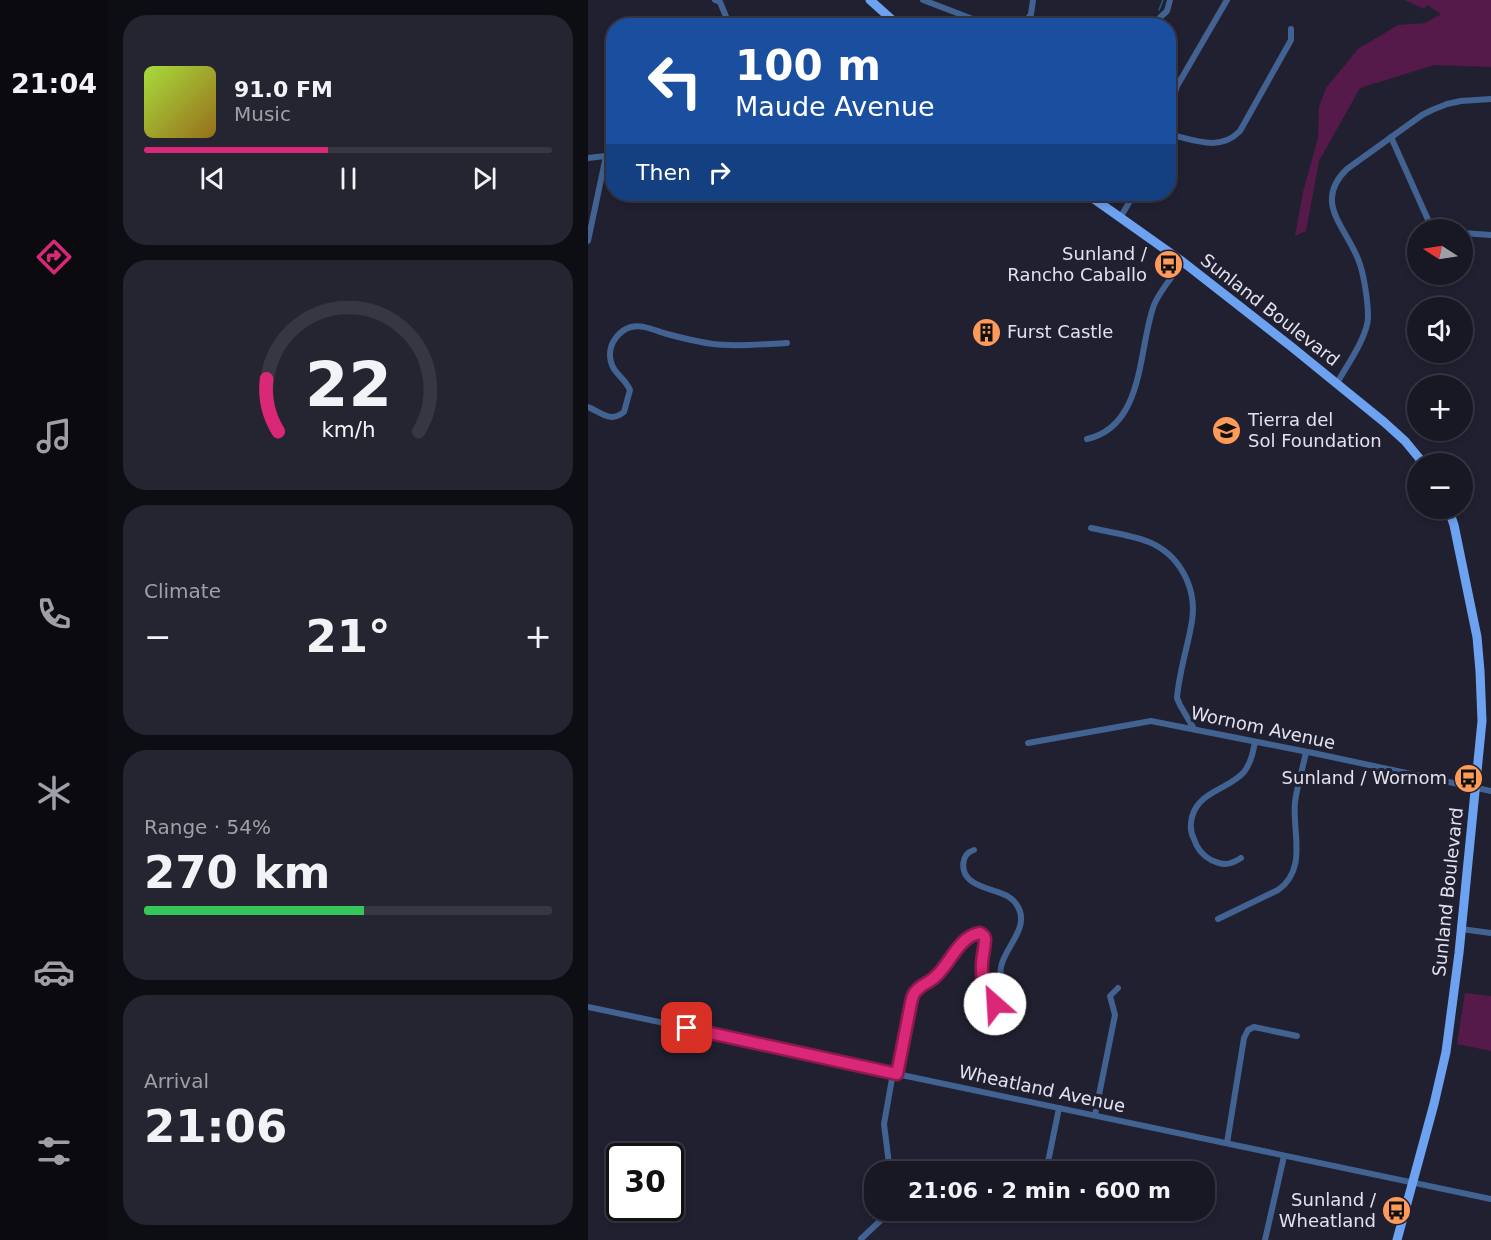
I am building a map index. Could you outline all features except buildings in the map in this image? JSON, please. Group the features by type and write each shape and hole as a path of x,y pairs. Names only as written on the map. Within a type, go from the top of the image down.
{"main road":[{"path":"874,1 891,18"},
{"name":"Sunland Boulevard","path":"1097,201 1183,262 1284,341 1390,427 1415,453"},
{"name":"Sunland Boulevard","path":"1397,1240 1446,1052 1482,721 1476,632 1452,519"}],"street":[{"path":"923,0 970,18"},
{"path":"1028,18 1033,0"},
{"path":"1160,18 1167,11 1170,0"},
{"path":"1176,90 1227,0"},
{"path":"718,1 726,18"},
{"path":"1176,136 1219,144 1227,142 1240,132 1291,39 1291,29"},
{"path":"1337,383 1364,336 1368,318 1360,262 1332,209 1333,191 1340,175 1422,115 1448,104 1475,99 1491,99"},
{"path":"1391,137 1428,219"},
{"path":"588,158 606,156 588,241"},
{"path":"1120,218 1130,201"},
{"path":"1473,233 1491,235"},
{"path":"1087,439 1096,437 1110,427 1129,404 1136,386 1155,303 1183,262"},
{"path":"588,407 607,417 616,417 624,412 630,390 614,369 610,354 614,340 628,328 642,326 714,344 787,343"},
{"path":"1090,528 1149,542 1175,560 1186,577 1191,591 1193,610 1177,698 1194,729"},
{"name":"Wornom Avenue","path":"1028,743 1151,721 1491,792"},
{"path":"1241,858 1231,864 1221,865 1208,858 1200,851 1192,836 1192,820 1195,808 1203,798 1243,773 1251,758 1255,742"},
{"path":"1218,919 1278,890 1290,879 1297,852 1295,802 1306,752"},
{"path":"889,1161 884,1124 914,993 938,975 961,945 975,934 982,934 985,939 981,967 988,998 995,1004 1003,999 1001,965 1018,932 1021,922 1020,909 1011,898 968,878 963,860 969,852 975,850"},
{"path":"1461,929 1491,933"},
{"path":"1095,1115 1115,1015 1110,996 1118,988"},
{"name":"Wheatland Avenue","path":"588,1007 1491,1199"},
{"path":"1227,1143 1244,1038 1248,1030 1254,1027 1297,1036"},
{"path":"1048,1161 1059,1108"},
{"path":"1265,1240 1284,1156"},
{"path":"861,1239 879,1221"}],"shaded area":[{"path":"1405,0 1491,0 1491,67 1434,65 1360,88 1319,161 1306,231 1295,236 1303,192 1318,138 1319,107 1326,88 1358,49 1398,25 1425,23 1441,14 1427,5 1424,9"},
{"path":"1465,993 1491,996 1491,1051 1457,1044"}],"waterway":[{"path":"1159,10 1163,0"}],"place":[{"name":"Sunland / Rancho Caballo","path":"1168,264"},
{"name":"Furst Castle","path":"986,332"},
{"name":"Tierra del Sol Foundation","path":"1227,430"},
{"name":"Sunland / Wornom","path":"1468,778"},
{"name":"Sunland / Wheatland","path":"1397,1210"}],"route":[{"path":"687,1028 897,1074 914,993 938,975 961,945 975,934 980,933 985,939 981,967 985,986 989,1001 995,1004"}]}
